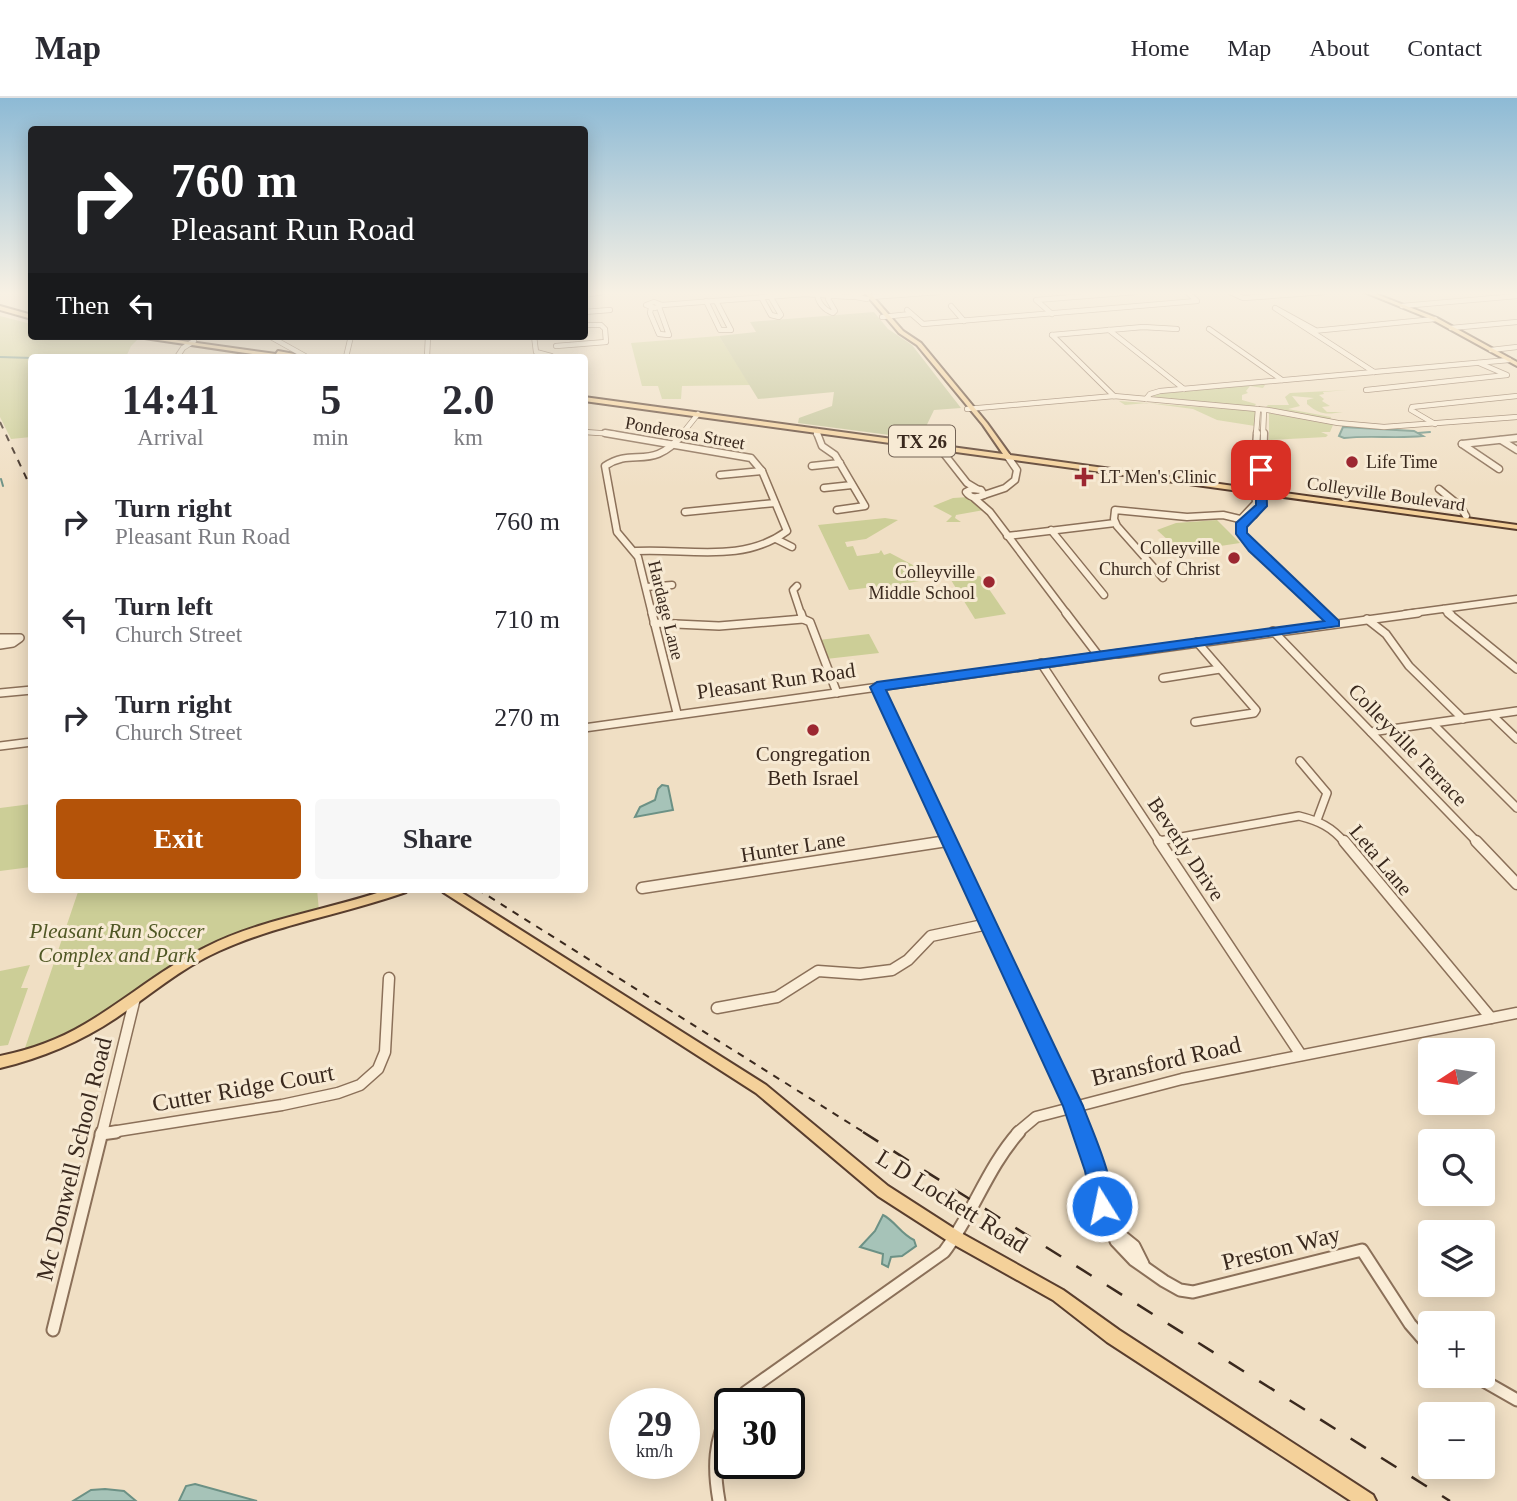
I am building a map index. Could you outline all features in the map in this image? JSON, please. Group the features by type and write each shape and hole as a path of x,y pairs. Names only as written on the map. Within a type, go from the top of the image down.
{"main road":[{"path":"929,357 970,410 987,427 1003,454"},
{"path":"1505,357 1517,364"},
{"name":"Colleyville Boulevard","path":"588,397 1517,525"},
{"name":"Colleyville Boulevard","path":"626,402 819,429"},
{"path":"970,410 1003,454"},
{"path":"976,421 987,427"},
{"path":"0,1062 43,1050 74,1037 190,961 220,946 389,893"},
{"name":"L D Lockett Road","path":"453,893 761,1089 883,1191 956,1238 1058,1295 1114,1336 1367,1501"}],"street":[{"path":"1074,357 1113,397"},
{"path":"1144,357 1184,389"},
{"path":"1250,357 1282,380"},
{"path":"1353,357 1374,372"},
{"path":"1148,399 1154,392 1508,359"},
{"path":"1366,390 1507,375 1481,362"},
{"path":"1434,424 1411,408 1517,396"},
{"path":"970,410 1113,397 1261,410 1396,428 1514,418"},
{"path":"1242,522 1257,508 1262,441 1261,410"},
{"name":"Hardage Lane","path":"677,713 636,551 617,532 605,465 664,453 698,414"},
{"path":"1488,419 1502,415 1514,418"},
{"path":"819,429 816,434 840,463 864,506 837,510"},
{"name":"Ponderosa Street","path":"588,432 602,432 745,456 755,461 762,471 787,531 776,539"},
{"path":"1499,469 1462,444 1517,438"},
{"path":"1501,439 1517,450"},
{"path":"985,506 986,497 1003,487 1014,476 1003,454"},
{"path":"945,455 967,487 981,493 996,491"},
{"path":"812,467 840,463"},
{"path":"720,475 762,471"},
{"path":"824,488 852,485"},
{"path":"967,487 967,494 985,506 1098,655"},
{"path":"974,498 981,493 1003,487"},
{"path":"1439,489 1460,506 1465,518"},
{"path":"981,493 985,506"},
{"path":"685,512 775,503"},
{"path":"1163,578 1115,523 1114,512 1122,509 1187,517 1223,514 1242,522"},
{"path":"1242,522 1248,542 1335,624"},
{"path":"1007,536 1115,523"},
{"path":"1051,530 1104,595"},
{"path":"636,551 657,548 724,553 776,539 792,547"},
{"path":"646,587 672,585"},
{"path":"797,586 793,590 803,619"},
{"name":"Pleasant Run Road","path":"588,726 1273,631 1515,601"},
{"path":"1444,609 1517,669"},
{"path":"654,622 719,626 803,619 810,622 837,692"},
{"path":"1367,619 1394,643 1409,666 1463,719"},
{"name":"Colleyville Terrace","path":"1273,631 1517,884"},
{"path":"0,638 20,638 13,643 0,645"},
{"path":"1195,722 1255,712 1197,642"},
{"name":"Beverly Drive","path":"1041,663 1301,1055"},
{"path":"1163,678 1220,669"},
{"name":"Preston Way","path":"877,687 1073,1106 1096,1171 1108,1225 1121,1248 1134,1260 1180,1290 1193,1292 1362,1250 1418,1333"},
{"path":"0,693 28,690"},
{"path":"1371,732 1517,711"},
{"path":"1492,715 1517,739"},
{"path":"1433,723 1517,808"},
{"path":"0,746 28,742"},
{"path":"1300,761 1327,793 1317,820"},
{"name":"Leta Lane","path":"1159,841 1299,816 1317,820 1337,833 1491,1018"},
{"name":"Hunter Lane","path":"642,888 949,841"},
{"path":"717,1008 776,997 818,971 860,974 892,970 908,960 930,936 988,925"},
{"name":"Cutter Ridge Court","path":"101,1134 282,1105 338,1093 360,1085 378,1069 385,1052 389,978"},
{"name":"Mc Donwell School Road","path":"53,1330 135,998"},
{"name":"Bransford Road","path":"752,1388 944,1252 956,1238 1022,1126 1035,1117 1182,1079 1517,1013"},
{"path":"1495,1387 1517,1400"},
{"path":"715,1479 719,1501"}],"green space":[{"path":"0,357 28,357 28,437 11,439 0,417"},
{"path":"635,357 733,357 750,385 682,386 681,399 662,399 658,386 642,386"},
{"path":"732,357 922,357 961,408 934,410 920,439 798,423 799,418 832,406 834,392 758,399"},
{"path":"1261,383 1265,385 1263,388 1250,386 1246,391 1248,393 1242,395 1242,400 1256,404 1253,408 1216,406 1151,396 1163,392"},
{"path":"1348,390 1323,392 1324,394 1319,395 1324,399 1322,401 1330,406 1322,407 1327,412 1343,412 1325,413 1321,412 1307,404 1307,400 1314,398 1292,396 1300,406 1288,409 1331,417 1330,420 1266,407 1289,405 1285,397 1290,393"},
{"path":"1119,401 1147,403 1125,405"},
{"path":"1148,403 1254,411 1255,426 1217,420 1193,409"},
{"path":"1269,413 1333,425 1330,432 1321,432 1328,435 1326,437 1269,440"},
{"path":"969,497 984,510 956,515 955,518 961,522 946,522 952,516 933,506 953,498"},
{"path":"885,518 898,520 866,539 845,542 847,547 853,546 857,556 879,553 881,550 884,555 890,553 928,573 931,579 902,584 895,588 895,593 890,585 849,590 818,525"},
{"path":"1217,520 1240,543 1181,552 1157,530 1176,523"},
{"path":"980,576 1006,614 975,619 951,580"},
{"path":"869,634 879,653 826,659 819,640"},
{"path":"28,804 28,867 0,871 0,808"},
{"name":"Pleasant Run Soccer Complex and Park","path":"78,893 317,893 319,911 233,936 195,952 147,988 71,1035 24,1051"},
{"path":"30,965 21,988 28,988 8,1045 0,1046 0,971"}],"shaded area":[{"path":"1343,427 1414,431 1423,436 1344,438 1339,436"},
{"path":"662,785 668,786 673,810 635,817 640,807 655,800"},
{"path":"883,1215 914,1240 916,1246 902,1256 891,1257 888,1267 882,1264 883,1254 860,1247 875,1231"},
{"path":"195,1484 257,1501 179,1501 186,1486"},
{"path":"91,1490 124,1491 136,1501 73,1501"}],"waterway":[{"path":"15,357 28,358"},
{"path":"1418,433 1430,432"},
{"path":"1,479 3,486"}],"railway":[{"path":"0,422 28,482"},
{"path":"483,893 865,1133"},
{"path":"863,1132 1450,1501"}],"place":[{"name":"Life Time","path":"1352,462"},
{"name":"LT Men's Clinic","path":"1084,477"},
{"name":"Colleyville Church of Christ","path":"1234,558"},
{"name":"Colleyville Middle School","path":"989,582"},
{"name":"Congregation Beth Israel","path":"813,730"}],"route":[{"path":"1102,1206 1096,1171 1073,1106 877,687 1335,624 1242,534 1241,526 1262,506 1261,470"}]}
